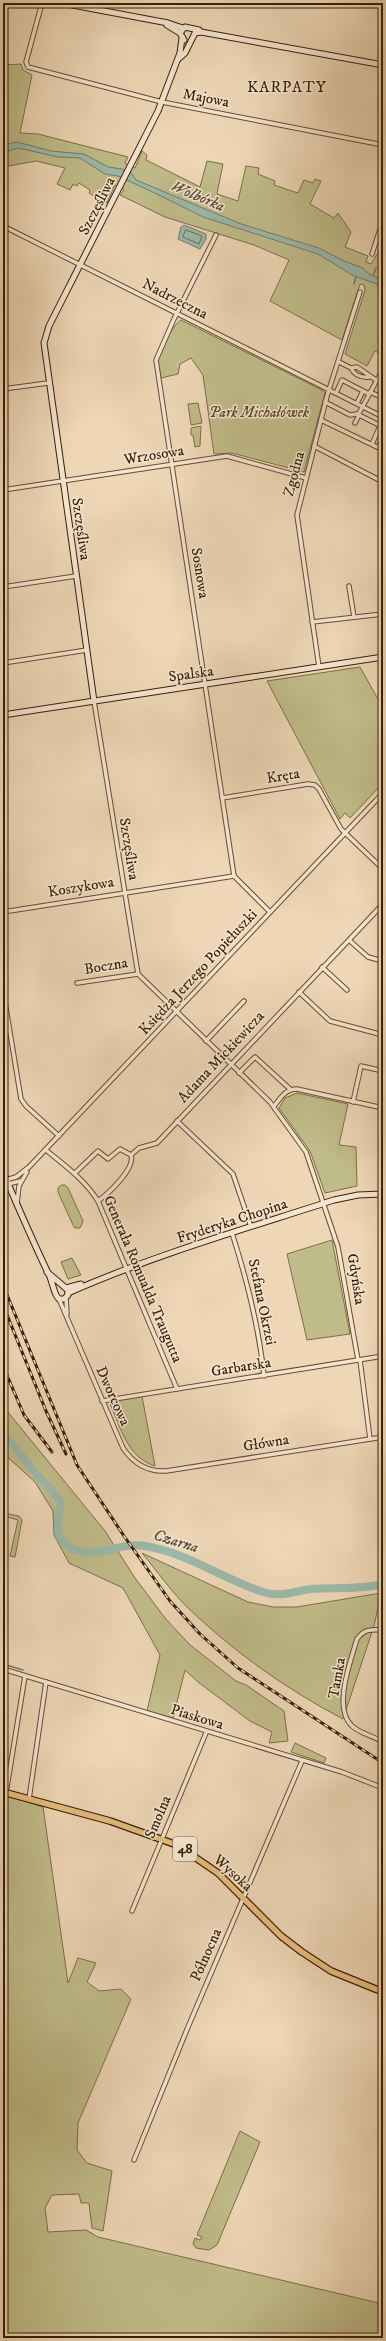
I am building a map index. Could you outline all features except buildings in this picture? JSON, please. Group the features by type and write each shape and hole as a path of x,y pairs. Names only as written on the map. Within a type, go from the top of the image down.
{"main road":[{"name":"Wysoka","path":"5,1792 163,1838 200,1860 244,1898 281,1936 312,1959 344,1976 383,1992"}],"street":[{"name":"Majowa","path":"42,3 26,62 27,66 162,102 383,145"},
{"path":"62,3 158,22 182,33 214,33 383,65"},
{"path":"100,10 102,3"},
{"path":"182,33 187,26 193,34"},
{"name":"Szczęśliwa","path":"138,974 94,701 44,355 45,335 162,102 177,60 182,33"},
{"name":"Szczęśliwa","path":"177,60 185,53 193,34"},
{"path":"372,254 383,220"},
{"name":"Nadrzeczna","path":"3,226 383,417"},
{"name":"Sosnowa","path":"216,235 176,314 157,354 156,360 234,876"},
{"name":"Zgodna","path":"319,667 296,515 325,402 339,362 360,292"},
{"path":"339,362 350,368 354,374 362,378 370,377"},
{"path":"350,368 357,367 367,372 370,377 376,380"},
{"path":"355,423 383,369"},
{"path":"336,393 342,380 363,391 383,398"},
{"path":"3,389 48,382"},
{"path":"357,404 363,391"},
{"path":"325,402 350,415 359,415 382,427 372,444"},
{"path":"321,420 383,450"},
{"path":"378,447 383,438"},
{"path":"314,446 383,482 383,499"},
{"name":"Wrzosowa","path":"3,490 227,456 306,478"},
{"path":"3,587 76,576"},
{"path":"349,586 354,617"},
{"path":"312,622 383,614"},
{"path":"3,663 87,650"},
{"name":"Spalska","path":"3,715 383,657"},
{"name":"Kręta","path":"222,798 313,785 320,789 345,833 383,869"},
{"name":"Księdza Jerzego Popiełuszki","path":"18,1206 17,1195 21,1180 29,1168 383,792"},
{"path":"234,876 270,912"},
{"name":"Koszykowa","path":"3,912 234,876"},
{"name":"Adama Mickiewicza","path":"131,1155 139,1148 157,1143 383,904"},
{"path":"348,940 368,957 383,961"},
{"path":"322,967 347,990"},
{"path":"138,974 176,1013"},
{"name":"Boczna","path":"77,983 138,974"},
{"path":"3,990 21,1099 24,1105 59,1136"},
{"path":"299,992 330,1021 383,1035"},
{"path":"206,1041 244,1001"},
{"name":"Gdyńska","path":"176,1013 274,1106 306,1152 338,1247 359,1360 370,1439"},
{"path":"240,1073 255,1057 290,1089 297,1089 383,1108"},
{"path":"353,1102 361,1066 383,1071"},
{"path":"274,1106 290,1089"},
{"path":"177,1121 233,1174 251,1227"},
{"path":"75,1173 98,1152 108,1159 120,1149 125,1150 131,1155 133,1158 131,1167 105,1196 98,1201"},
{"name":"Generała Romualda Traugutta","path":"46,1150 75,1173 90,1188 98,1201 177,1389"},
{"name":"Księdza Jerzego Popiełuszki","path":"7,1182 29,1168"},
{"path":"3,1172 56,1290 56,1296 59,1299 66,1291"},
{"path":"7,1182 21,1180"},
{"name":"Fryderyka Chopina","path":"66,1291 127,1268 324,1203 344,1197 383,1194"},
{"name":"Stefana Okrzei","path":"232,1234 248,1286 264,1376"},
{"path":"47,1272 66,1291"},
{"path":"56,1290 66,1291"},
{"name":"Dworcowa","path":"66,1291 67,1317"},
{"name":"Dworcowa","path":"59,1299 102,1401 127,1453 136,1462 153,1471"},
{"name":"Garbarska","path":"102,1401 383,1356"},
{"name":"Główna","path":"153,1471 172,1470 383,1437"},
{"name":"Tamka","path":"383,1630 371,1629 361,1633 357,1639 345,1683 344,1708 350,1724 383,1742"},
{"name":"Piaskowa","path":"3,1669 206,1733 367,1780 383,1788"},
{"path":"5,1792 25,1676"},
{"path":"29,1799 46,1682"},
{"name":"Smolna","path":"132,1911 206,1733"},
{"name":"Północna","path":"134,2160 188,2027 302,1761"}],"green space":[{"path":"21,64 23,70 32,75 20,133 38,134 128,157 125,163 135,168 142,151 147,155 146,160 200,187 207,161 223,164 217,194 238,201 246,166 259,168 258,174 275,181 274,185 298,193 304,180 313,183 315,179 321,181 310,204 334,218 338,213 351,232 345,247 368,256 366,262 371,264 379,251 382,252 379,264 383,266 383,355 375,351 367,366 345,354 365,290 364,285 360,284 342,340 270,301 289,260 254,245 165,217 120,195 124,190 115,185 107,203 89,193 90,190 79,183 77,186 73,184 70,190 57,184 65,168 36,161 3,167 3,65"},
{"name":"Park Michałówek","path":"181,320 322,390 325,393 304,472 232,453 214,454 203,375 191,358 180,364 178,374 161,378 158,361 159,352 171,331"},
{"path":"198,403 202,423 191,425 188,404"},
{"path":"201,426 200,446 195,447 193,435 191,435 191,428"},
{"path":"360,667 383,708 383,783 350,818 345,813 340,819 267,681"},
{"path":"297,1093 348,1104 339,1145 356,1147 357,1186 325,1193 310,1151 279,1108 285,1098"},
{"path":"61,1185 65,1185 68,1188 83,1221 80,1228 75,1228 73,1225 58,1192 58,1188"},
{"path":"332,1240 350,1334 307,1340 287,1254"},
{"path":"72,1258 81,1275 68,1279 61,1262"},
{"path":"142,1396 155,1466 145,1462 131,1449 110,1404 112,1401"},
{"path":"3,1406 105,1531 135,1578 165,1618 189,1644 236,1681 246,1685 284,1711 288,1741 269,1743 272,1732 250,1721 198,1682 185,1670 173,1718 147,1711 160,1655 123,1588 69,1563 54,1535 53,1511 35,1482 3,1453"},
{"path":"8,1514 19,1516 22,1520 15,1557 10,1556 18,1520 7,1517"},
{"path":"142,1553 248,1602 273,1607 297,1607 381,1593 374,1626 343,1719 301,1695 261,1669 223,1639 181,1601"},
{"path":"295,1743 326,1758 324,1763 291,1752"},
{"path":"3,1794 43,1807 68,1983 78,1958 96,1963 87,1982 99,1991 121,1989 131,1999 78,2123 77,2150 87,2163 112,2171 103,2231 92,2228 89,2203 81,2203 79,2194 52,2195 45,2208 48,2232 86,2230 98,2237 383,2304 383,2338 3,2338"},
{"path":"240,2131 260,2142 217,2245 209,2250 196,2248 193,2244 195,2238 200,2240 202,2237 197,2235"}],"water":[{"path":"17,142 51,151 84,154 108,167 122,169 132,174 136,180 241,224 319,248 344,261 363,268 369,274 383,280 383,286 354,276 318,254 203,217 118,176 105,174 80,158 58,157 18,148 3,153 3,145"},
{"path":"184,225 206,234 206,239 200,249 178,239 181,227"}],"waterway":[{"path":"373,276 376,268"},
{"path":"354,284 356,276"},
{"name":"Czarna","path":"3,1434 61,1502 58,1525 59,1536 66,1545 76,1550 95,1552 135,1545 161,1549 191,1560 248,1587 270,1594 287,1594 311,1589 356,1588 383,1584"},
{"path":"3,1664 23,1670"}],"railway":[{"path":"3,1285 77,1465 124,1536 170,1601 200,1634 238,1668 383,1763"},
{"path":"3,1305 46,1411 66,1454"},
{"path":"3,1366 24,1415 52,1452"}],"district":[{"name":"KARPATY","path":"287,87"}],"water label":[{"name":"Wolbórka","path":"198,196"}]}
